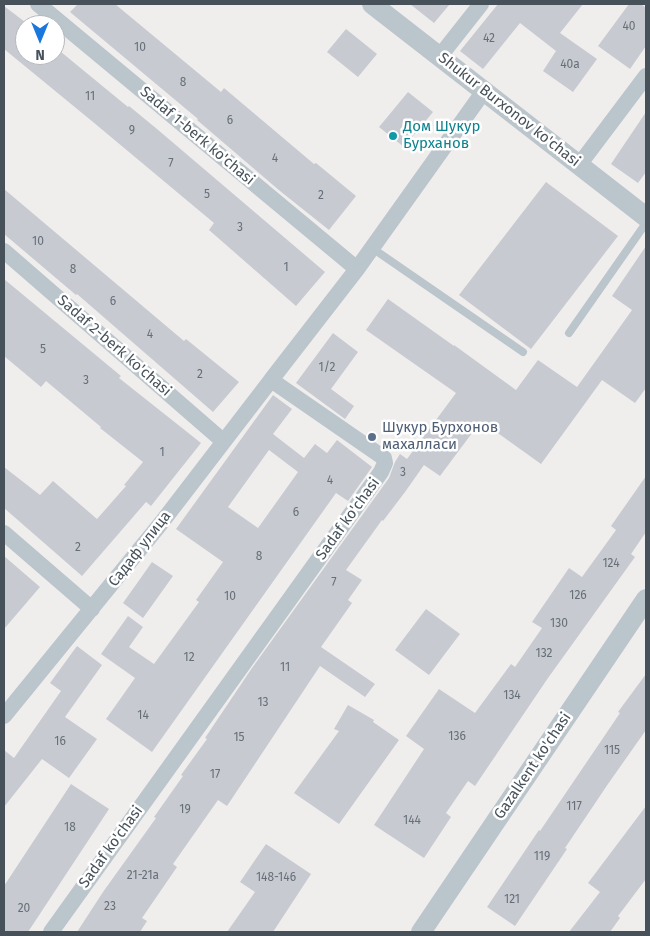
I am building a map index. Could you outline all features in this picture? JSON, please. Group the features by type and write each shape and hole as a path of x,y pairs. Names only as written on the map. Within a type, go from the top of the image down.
{"street":[{"name":"Sadaf 1-berk ko'chasi","path":"38,4 357,269"},
{"name":"Shukur Burxonov ko'chasi","path":"372,4 646,217"},
{"path":"440,56 481,4"},
{"path":"579,165 646,76"},
{"path":"271,380 357,269 484,91"},
{"name":"Sadaf 2-berk ko'chasi","path":"4,251 223,440"},
{"name":"Садаф улица","path":"4,716 162,522 223,440 271,380"},
{"name":"Sadaf ko'chasi","path":"51,932 370,488 385,463 384,458 271,380"},
{"path":"4,533 92,609"},
{"name":"Gazalkent ko'chasi","path":"421,932 646,599"}],"lane":[{"path":"569,333 646,223"},
{"path":"372,248 523,352"}],"building":[{"path":"78,4 115,4 221,92 224,88 314,164 316,163 356,196 329,230 280,191 198,119 70,12"},
{"path":"410,4 450,4 434,23"},
{"path":"498,4 583,4 560,33 597,59 573,92 543,71 556,51 520,23 483,69 460,51"},
{"path":"629,4 641,4 646,8 646,46 630,69 598,46"},
{"path":"4,6 16,15 15,58 4,49"},
{"path":"346,29 377,54 358,77 327,52"},
{"path":"65,55 157,129 325,272 296,306 209,230 214,223 24,65 65,65"},
{"path":"408,92 433,112 404,147 379,127"},
{"path":"646,112 646,172 638,183 611,164"},
{"path":"546,182 618,236 531,349 459,295"},
{"path":"4,189 184,341 186,339 239,382 213,412 77,294 4,234"},
{"path":"646,246 646,388 635,403 602,380 541,464 481,421 440,476 424,465 346,570 362,580 348,600 352,603 321,647 375,684 365,697 320,666 227,806 218,800 173,864 177,867 142,918 147,921 140,932 77,932 156,818 154,817 183,776 181,775 207,739 205,738 252,668 389,478 400,454 407,459 456,393 366,330 388,299 516,390 538,360 577,387 632,310 612,296"},
{"path":"4,279 121,376 119,378 201,443 151,506 146,502 82,576 4,508 4,467 40,495 53,481 97,519 126,486 124,485 143,462 46,381 41,387 4,356"},
{"path":"333,333 358,352 331,389 354,406 345,419 296,383"},
{"path":"273,395 292,409 273,434 304,458 315,444 327,453 337,440 372,467 348,501 336,493 152,752 106,719 135,678 101,654 128,616 143,627 129,647 154,664 199,602 196,600 223,562 176,529","holes":["269,450 298,472 258,528 228,507"]},
{"path":"646,476 646,532 631,554 635,557 548,678 475,786 468,781 446,813 451,817 424,858 374,825 424,749 406,736 439,689 475,713 511,664 515,667 542,628 532,622 569,568 582,577 616,530 611,526"},
{"path":"4,556 40,587 4,629"},
{"path":"152,562 173,576 143,618 123,603"},
{"path":"426,609 460,634 429,675 395,650"},
{"path":"77,646 102,665 65,717 97,739 69,778 42,759 4,807 4,750 14,758 61,691 50,683"},
{"path":"646,674 646,730 565,848 567,849 515,926 487,907 620,713 618,712"},
{"path":"348,705 374,720 373,722 399,740 339,824 294,793 339,731 334,729"},
{"path":"71,784 109,809 28,932 4,932 4,886"},
{"path":"646,806 646,879 618,916 620,918 610,932 569,932 600,892 588,883"},
{"path":"266,844 311,874 273,932 227,932 255,892 240,882"}],"place":[{"name":"Дом Шукур Бурханов","path":"393,136"},
{"name":"Шукур Бурхонов махалласи","path":"372,437"}]}
